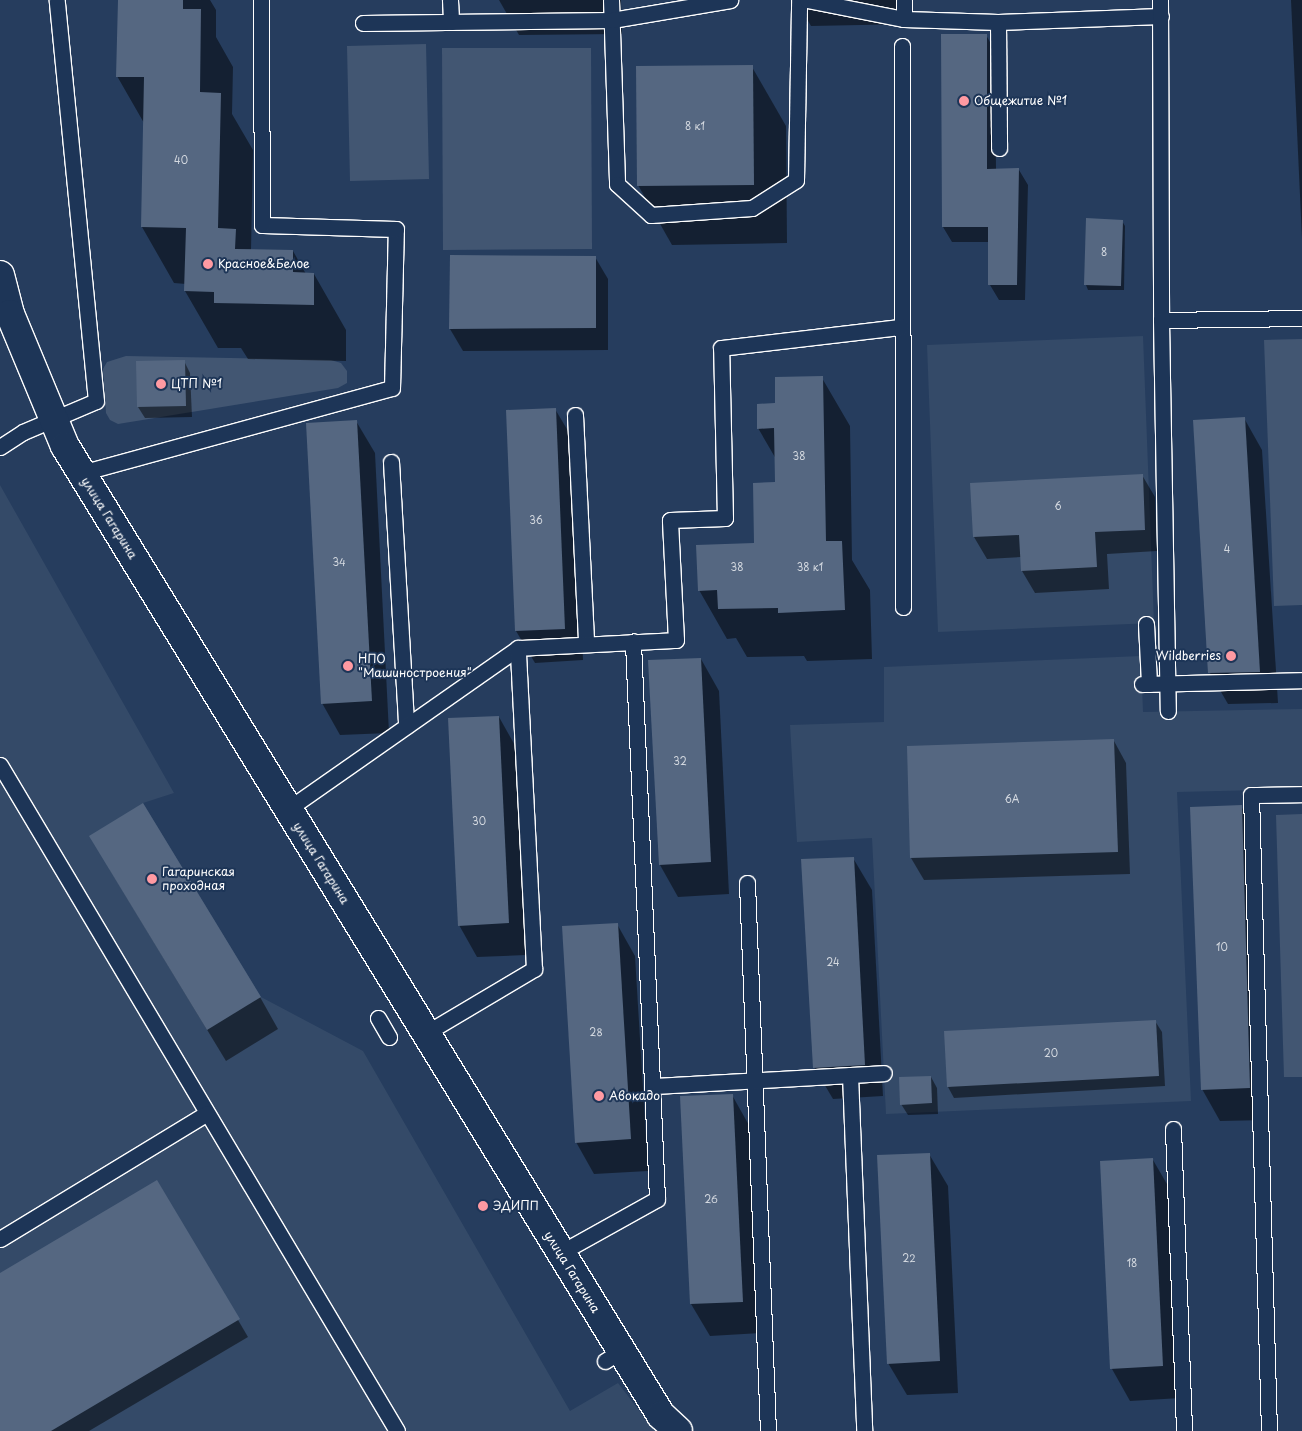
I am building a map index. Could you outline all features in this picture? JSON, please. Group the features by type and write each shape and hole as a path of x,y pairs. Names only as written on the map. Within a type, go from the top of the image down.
{"street":[{"name":"улица Гагарина","path":"0,275 10,314 53,422 81,473 560,1253 613,1356 661,1415 678,1431"}],"lane":[{"path":"0,447 23,432 53,422 96,401 57,0"},
{"path":"81,473 392,388 396,228 262,225 261,0"},
{"path":"450,0 451,22"},
{"path":"612,0 617,184 651,215 752,208 796,180 799,0"},
{"path":"364,23 612,20 730,0"},
{"path":"807,0 904,19 998,22 1161,16"},
{"path":"904,0 904,19"},
{"path":"1160,0 1160,320 1168,711"},
{"path":"998,22 999,148"},
{"path":"902,46 901,327 904,607"},
{"path":"1160,320 1302,318"},
{"path":"288,808 518,648 676,640 670,520 725,518 721,348 901,327"},
{"path":"575,415 586,644"},
{"path":"391,462 406,726"},
{"path":"1146,624 1145,684 1302,680"},
{"path":"560,1253 657,1199 633,642"},
{"path":"426,1033 534,969 518,648"},
{"path":"0,765 397,1431"},
{"path":"1269,1431 1251,795 1302,794"},
{"path":"747,883 768,1431"},
{"path":"378,1018 389,1038"},
{"path":"652,1086 884,1073"},
{"path":"850,1075 864,1431"},
{"path":"0,1239 207,1113"},
{"path":"1173,1129 1184,1431"}],"shaded area":[{"path":"426,44 429,179 350,181 347,46"},
{"path":"442,48 591,48 592,249 443,250"},
{"path":"1143,336 1154,623 938,632 927,345"},
{"path":"1302,339 1302,605 1274,606 1264,340"},
{"path":"126,356 331,360 341,363 347,371 347,383 338,388 118,424 110,420 106,413 103,369 107,362"},
{"path":"0,485 174,793 143,803 261,997 363,1051 570,1411 618,1383 655,1431 0,1431"},
{"path":"1141,656 1143,712 1302,709 1302,789 1177,792 1191,1101 886,1114 872,838 797,842 790,725 884,722 884,667"},
{"path":"1302,814 1302,1077 1284,1077 1276,815"}],"building":[{"path":"118,0 183,0 183,9 201,9 200,92 221,93 218,228 236,229 235,249 293,250 293,272 314,273 314,305 214,303 214,292 184,291 186,228 141,227 144,77 116,77"},
{"name":"Общежитие №1","path":"941,34 987,34 987,169 1019,168 1017,285 988,285 988,227 942,227"},
{"path":"753,65 754,185 637,186 636,66"},
{"path":"1086,218 1123,220 1121,286 1084,285"},
{"path":"450,255 596,256 596,328 449,329"},
{"name":"ЦТП №1","path":"185,360 186,406 137,407 136,361"},
{"path":"823,376 826,541 842,541 845,610 778,613 778,608 718,609 717,590 698,591 696,545 754,543 753,483 775,482 774,428 757,429 757,404 775,403 775,377"},
{"path":"556,408 565,629 515,631 506,410"},
{"path":"1245,417 1260,672 1208,673 1193,420"},
{"path":"357,420 372,701 321,704 306,423"},
{"path":"1143,474 1145,530 1095,532 1097,567 1021,571 1019,535 973,537 970,483"},
{"path":"701,658 711,862 659,865 648,660"},
{"path":"499,716 509,923 458,926 448,718"},
{"path":"1114,739 1118,852 910,858 907,746"},
{"name":"Гагаринская проходная","path":"143,803 261,997 207,1030 89,836"},
{"path":"1242,805 1250,1088 1201,1090 1190,807"},
{"path":"854,857 865,1065 813,1068 801,859"},
{"path":"618,923 631,1139 575,1143 562,926"},
{"path":"1156,1020 1159,1076 947,1087 944,1031"},
{"path":"931,1076 932,1103 900,1105 899,1077"},
{"path":"733,1094 743,1302 690,1304 680,1096"},
{"path":"930,1153 940,1361 887,1364 877,1155"},
{"path":"1153,1158 1163,1366 1110,1369 1100,1161"},
{"path":"157,1180 240,1319 51,1431 0,1431 0,1273"}],"place":[{"name":"Общежитие №1","path":"964,101"},
{"name":"Красное&Белое","path":"208,264"},
{"name":"ЦТП №1","path":"161,384"},
{"name":"Wildberries","path":"1231,656"},
{"name":"НПО \"Машиностроения\"","path":"348,666"},
{"name":"Гагаринская проходная","path":"152,879"},
{"name":"Авокадо","path":"599,1096"},
{"name":"ЭДИПП","path":"483,1206"}]}
